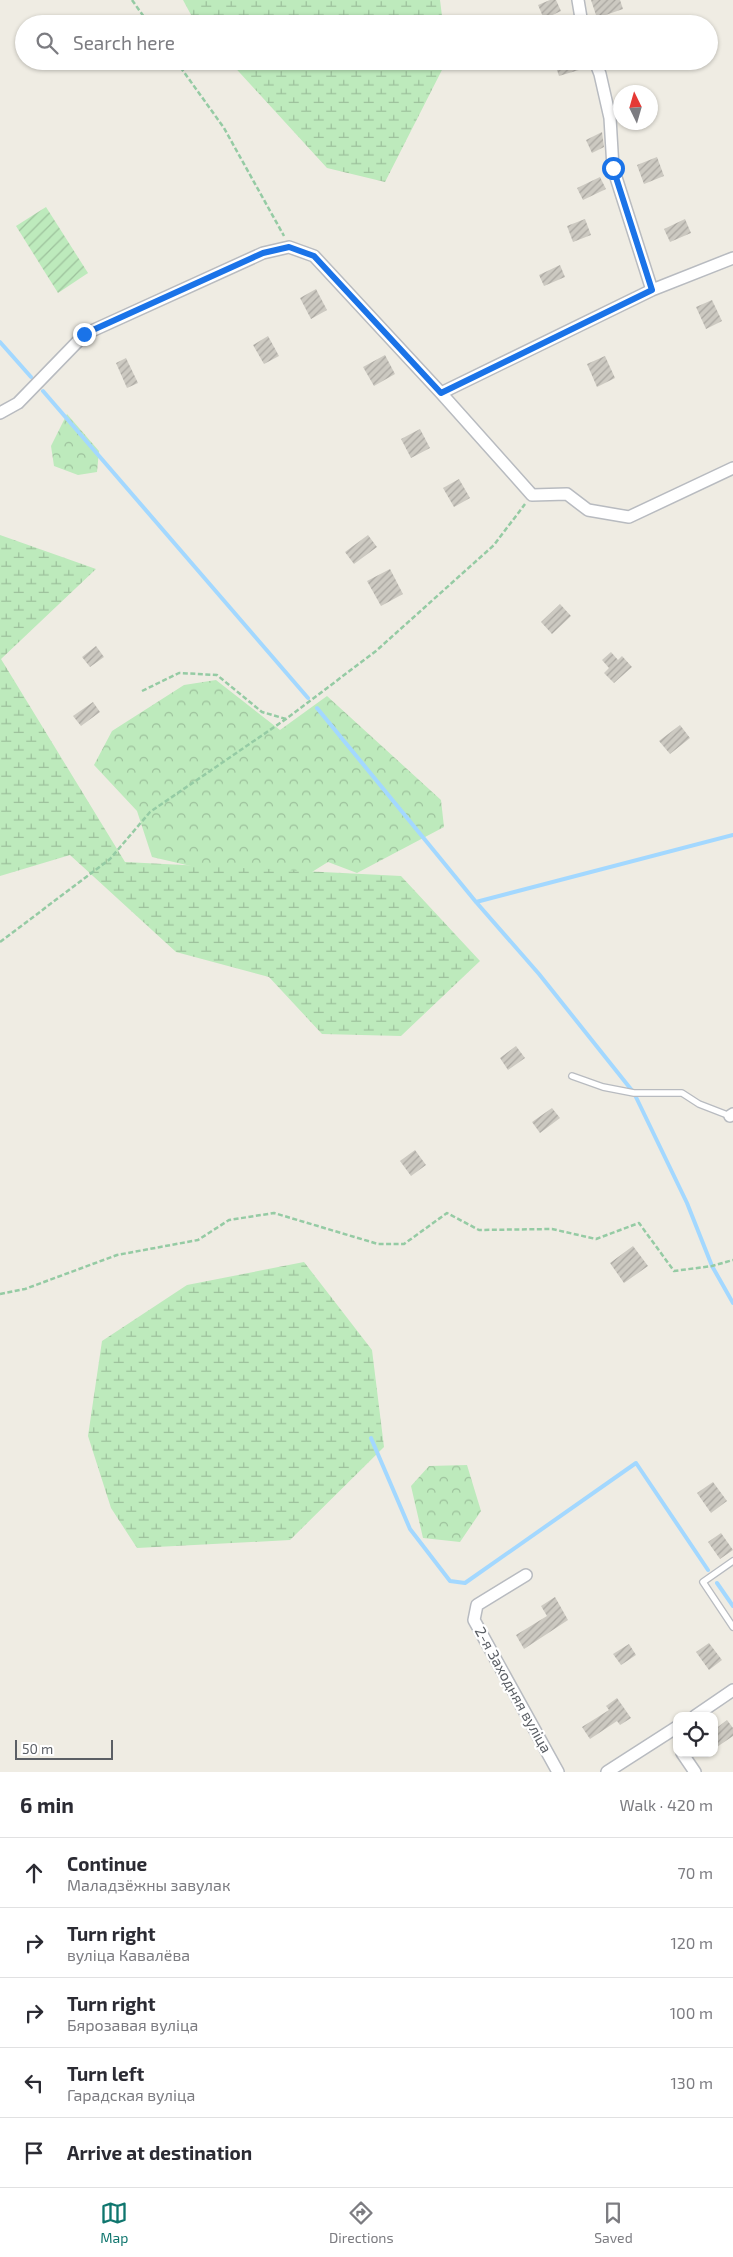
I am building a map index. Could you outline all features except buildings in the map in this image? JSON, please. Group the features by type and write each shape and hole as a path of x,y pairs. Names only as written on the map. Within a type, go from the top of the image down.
{"street":[{"path":"578,0 580,15"},
{"path":"597,70 610,118 613,168 652,290"},
{"path":"0,413 18,403 84,334 263,253 289,247 314,256 441,393 532,495 567,494 588,510 629,517 733,468"},
{"path":"441,393 652,290 733,258"},
{"name":"2-я Заходняя вуліца","path":"526,1575 477,1605 474,1620 558,1772"},
{"path":"700,1712 733,1690"},
{"path":"607,1772 673,1730"},
{"path":"685,1757 695,1772"}],"lane":[{"path":"572,1076 603,1087 634,1093 682,1093 699,1104 731,1115"},
{"path":"733,1561 703,1582 733,1627"}],"path":[{"path":"132,0 143,15"},
{"path":"182,70 224,128 289,247"},
{"path":"0,942 110,859 150,812 286,719 376,651 494,545 532,495"},
{"path":"142,691 178,673 217,675 262,712 286,719"},
{"path":"0,1294 25,1289 117,1254 198,1240 229,1220 274,1213 378,1244 404,1244 447,1213 479,1230 552,1229 596,1239 639,1223 674,1271 712,1266 733,1260"}],"green space":[{"path":"183,0 440,0 442,15 191,15"},
{"path":"237,70 442,70 385,182 327,168"},
{"path":"46,207 88,273 58,293 16,226"},
{"path":"67,414 99,451 97,472 78,475 54,466 51,446"},
{"path":"0,535 96,569 1,659 125,862 401,876 480,961 401,1036 322,1034 269,977 176,952 70,855 0,876"},
{"path":"216,680 280,730 327,696 441,800 444,827 357,873 328,862 286,888 152,857 137,811 94,765 112,731 184,685"},
{"path":"304,1262 372,1350 384,1447 290,1540 137,1548 111,1508 88,1436 102,1341 187,1285"},
{"path":"467,1465 481,1511 460,1542 423,1538 411,1486 429,1466"}],"waterway":[{"path":"0,342 31,377"},
{"path":"43,391 308,698"},
{"path":"317,708 476,902 539,974 634,1093 687,1203 712,1266 733,1303"},
{"path":"476,902 733,835"},
{"path":"371,1438 410,1529 450,1581 465,1583 636,1463 708,1570"},
{"path":"717,1583 733,1606"}],"route":[{"path":"84,334 263,253 289,247 314,256 441,393 652,290 613,168"}]}
